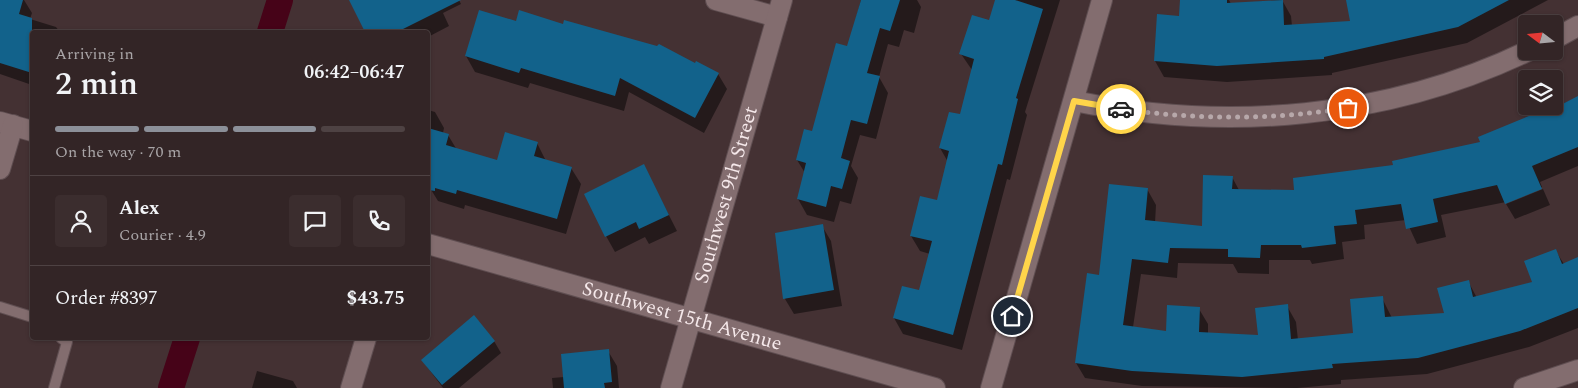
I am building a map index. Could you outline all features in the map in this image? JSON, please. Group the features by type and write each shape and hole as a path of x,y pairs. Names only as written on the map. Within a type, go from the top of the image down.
{"street":[{"path":"716,0 780,9"},
{"path":"991,388 1102,0"},
{"name":"Southwest 9th Street","path":"671,388 780,9"},
{"path":"1563,34 1578,26"},
{"path":"1074,101 1169,116 1241,118 1313,113 1384,102 1430,89 1499,65 1518,56"},
{"path":"0,169 6,123 30,130"},
{"name":"Southwest 15th Avenue","path":"430,245 935,388"},
{"path":"352,388 365,340"},
{"path":"1524,388 1578,370"}],"lane":[{"path":"0,308 30,316"},
{"path":"54,388 67,342 64,340"}],"building":[{"path":"0,0 23,0 19,14 32,18 32,30 30,30 30,72 0,63"},
{"path":"349,0 461,0 401,30 364,30"},
{"path":"861,0 900,0 890,31 880,28 867,73 880,76 867,124 851,120 841,158 850,161 842,189 831,186 826,207 797,199 806,163 796,160 804,129 812,131 836,43 847,46"},
{"path":"995,0 1015,0 1043,9 1016,98 1018,99 1002,165 998,164 953,335 893,318 902,286 919,290 932,241 910,236 920,196 937,200 949,151 939,148 949,112 960,114 974,59 959,54 972,15 989,20"},
{"path":"1180,0 1227,0 1227,3 1283,0 1284,25 1350,21 1346,0 1509,0 1458,27 1324,57 1324,59 1217,66 1154,61 1157,14 1179,16"},
{"path":"479,10 516,21 519,10 563,24 564,20 657,46 659,44 719,73 695,118 620,78 615,96 521,68 519,73 465,56"},
{"path":"1578,96 1578,147 1532,166 1542,189 1505,204 1497,185 1433,199 1438,222 1406,229 1401,204 1355,210 1357,224 1334,226 1336,244 1302,248 1301,245 1261,245 1260,258 1228,257 1228,249 1170,248 1168,263 1132,259 1123,325 1166,331 1167,305 1200,307 1199,332 1258,335 1255,308 1288,304 1291,339 1353,333 1350,299 1383,296 1385,317 1444,313 1437,288 1469,280 1473,297 1532,282 1524,261 1556,249 1562,264 1578,257 1578,308 1520,331 1418,358 1332,364 1333,368 1242,377 1132,371 1075,363 1087,273 1099,275 1109,184 1148,188 1145,220 1202,226 1203,175 1233,176 1232,189 1294,190 1293,178 1393,165 1392,161 1480,142 1478,137 1531,115 1563,115 1563,104"},
{"path":"430,129 449,134 446,145 497,160 505,132 538,142 534,156 572,167 557,219 457,190 456,194 435,188 435,191 430,190"},
{"path":"644,164 669,215 639,229 636,222 605,237 584,194"},
{"path":"823,224 834,290 783,299 775,233"},
{"path":"474,315 495,341 442,385 421,360"},
{"path":"609,349 612,382 604,383 605,388 564,388 561,354"}],"waterway":[{"path":"271,30 280,0"},
{"path":"171,388 186,340"}],"way so far":[{"path":"1121,109 1169,116 1241,118 1313,113 1348,108"}],"route":[{"path":"1012,316 1074,101 1121,109"}]}
